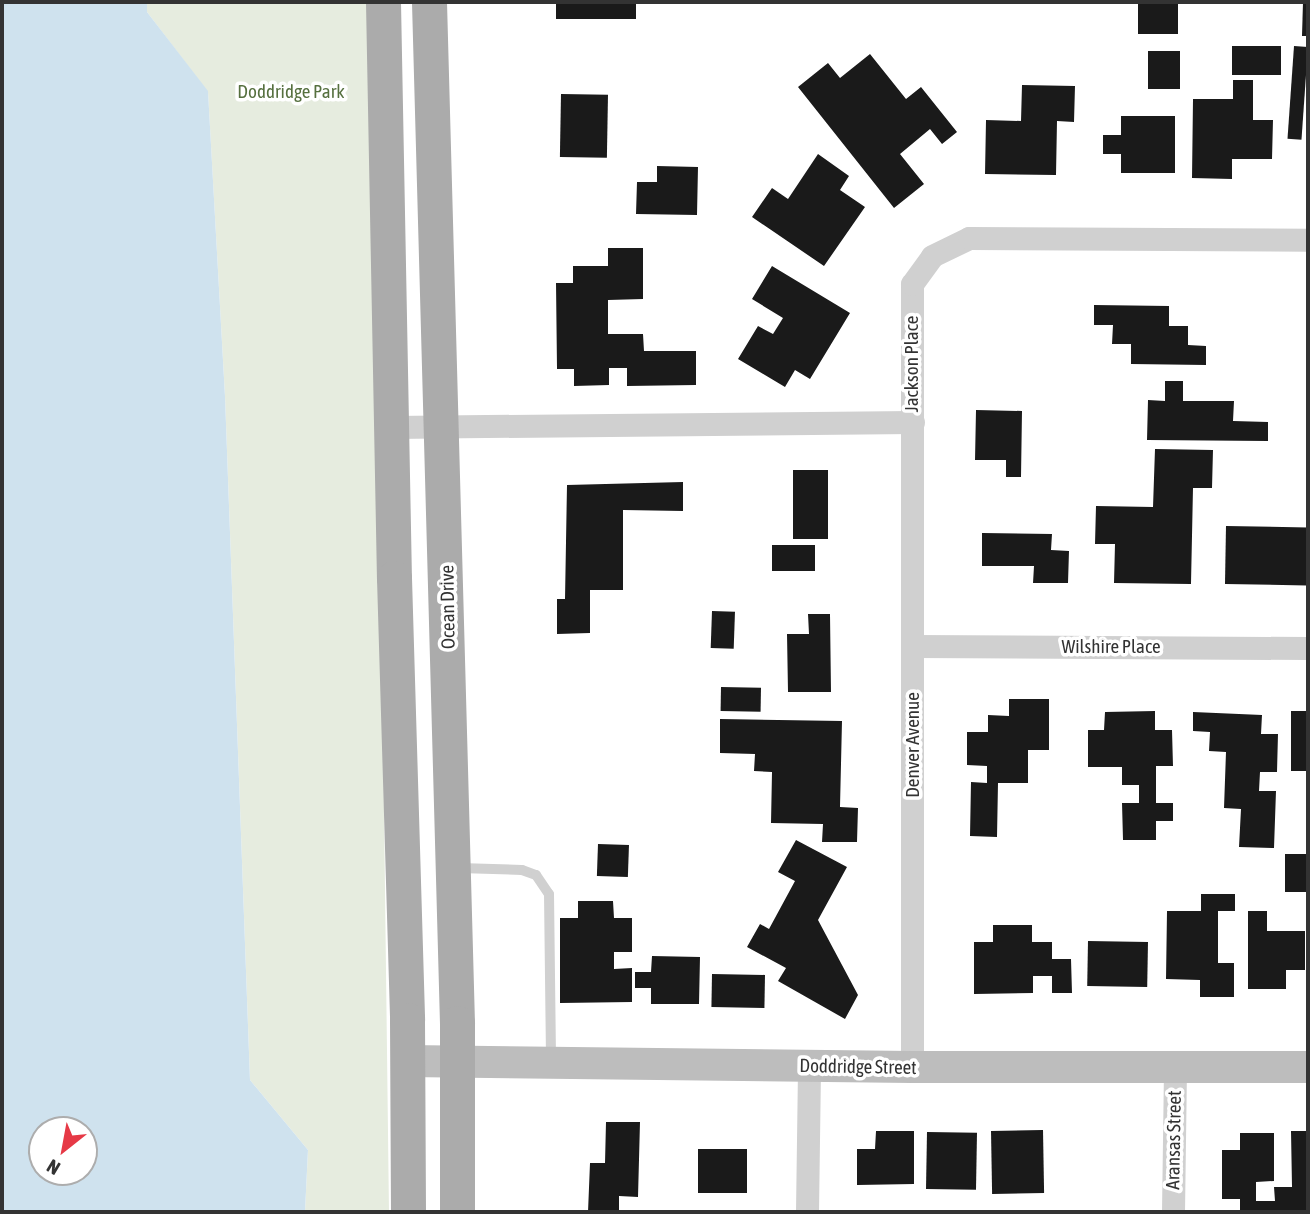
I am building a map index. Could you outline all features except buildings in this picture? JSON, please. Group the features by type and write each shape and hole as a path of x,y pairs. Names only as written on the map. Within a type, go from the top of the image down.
{"main road":[{"path":"408,1212 407,1061 383,6 430,5"},
{"name":"Ocean Drive","path":"430,5 454,867 458,1062 457,1212"},
{"path":"388,205 436,201"},
{"name":"Doddridge Street","path":"407,1061 912,1068 1308,1067"}],"street":[{"name":"Jackson Place","path":"392,428 913,422 912,284 932,256 969,239 1308,240"},
{"name":"Denver Avenue","path":"912,1068 913,422"},
{"name":"Wilshire Place","path":"914,646 1308,648"},
{"path":"807,1212 809,1066"},
{"name":"Aransas Street","path":"1173,1212 1175,1067"}],"lane":[{"path":"454,867 522,870 536,875 548,894 551,1063"}],"green space":[{"name":"Doddridge Park","path":"147,2 374,2 389,1212 305,1212 308,1150 250,1080 225,396 208,92 147,12"}],"water":[{"path":"2,2 147,2 147,12 208,91 225,396 250,1080 308,1150 305,1212 2,1212"}]}
